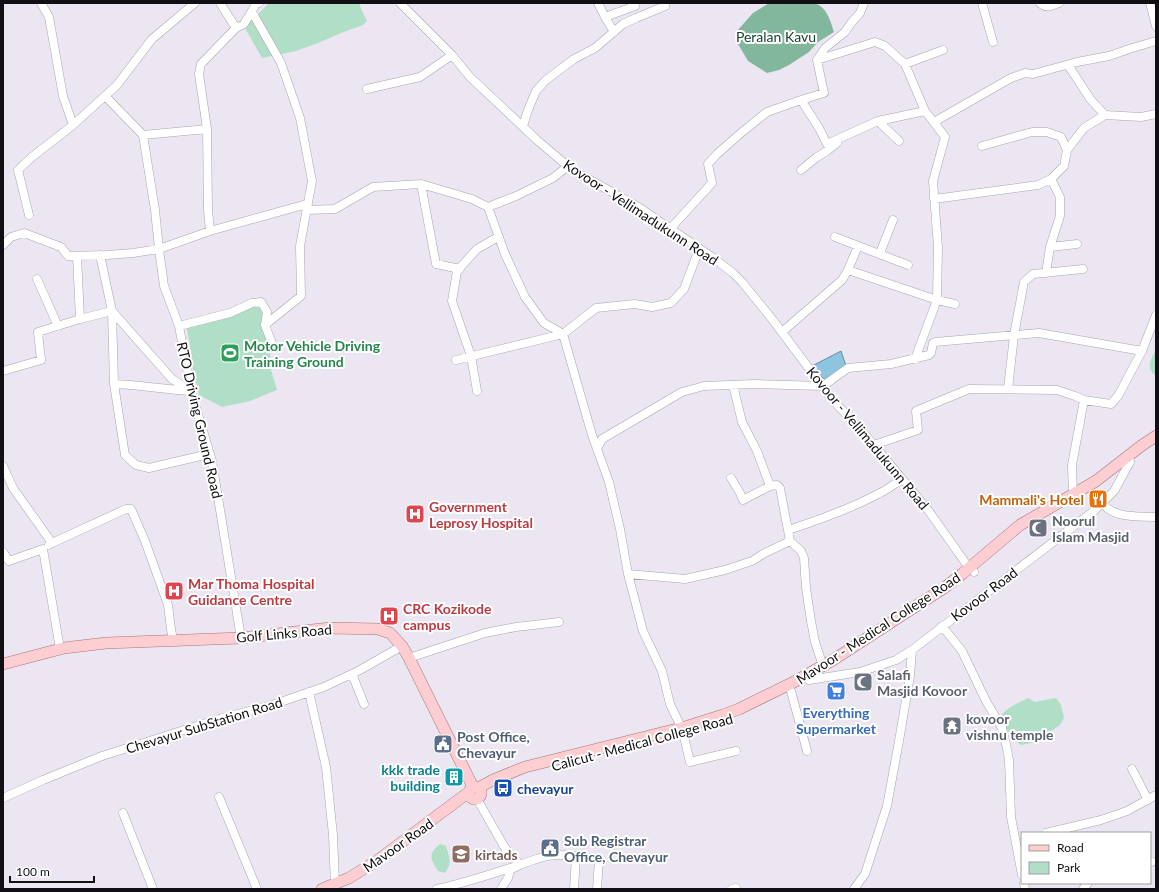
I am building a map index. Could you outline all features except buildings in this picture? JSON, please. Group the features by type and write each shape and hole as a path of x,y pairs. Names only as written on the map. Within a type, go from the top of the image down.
{"main road":[{"name":"Mavoor - Medical College Road","path":"475,793 493,780 525,767 682,730 739,709 804,681 823,666 972,570 1020,525 1096,481 1129,459 1156,436"},
{"path":"994,551 1024,530 1099,486 1129,459 1156,443"},
{"name":"Calicut - Medical College Road","path":"682,730 741,714 791,691 804,681 836,665 947,592 972,570"},
{"name":"Golf Links Road","path":"3,664 60,649 106,643 241,638 330,628 378,629 390,633 402,646 475,793"},
{"name":"Mavoor Road","path":"322,889 336,886 378,860 475,793"}],"street":[{"path":"41,3 49,17 62,96 73,125"},
{"path":"29,214 18,170 73,125 117,85 152,39 195,3"},
{"path":"220,3 236,28"},
{"path":"210,230 208,210 207,129 199,74 201,64 236,28 244,24 256,4 259,3"},
{"name":"Kovoor - Vellimadukunn Road","path":"400,3 452,55 470,77 537,140 571,169 640,208 733,273 782,332 832,399 874,445 928,510 972,570"},
{"path":"598,3 614,32"},
{"path":"816,60 825,48 845,32 851,22 860,13 864,3"},
{"path":"982,3 993,42"},
{"path":"1040,3 1043,6 1050,7 1059,3"},
{"path":"1150,3 1156,26"},
{"path":"605,17 635,6"},
{"path":"523,126 536,91 546,80 574,59 595,48 623,24 662,6"},
{"path":"252,12 281,63 300,118 312,181 300,246 301,296 265,324"},
{"path":"934,122 1011,78 1025,73 1033,74 1109,56 1129,48 1156,41"},
{"path":"816,60 875,42 885,46 905,64 925,111 945,137 933,181 938,246 937,300 914,359"},
{"path":"905,64 943,50"},
{"path":"367,89 420,77 452,55"},
{"path":"670,228 712,183 708,164 717,154 767,112 824,93 816,60"},
{"path":"1068,65 1092,100 1105,115"},
{"path":"105,96 143,135 207,129"},
{"path":"801,100 819,128 827,144 878,121 925,111"},
{"path":"934,199 1038,186 1051,179 1064,166 1067,150 1084,128 1105,115 1141,117 1156,114"},
{"path":"878,121 900,141"},
{"path":"982,146 1032,132 1047,132 1061,137 1067,150"},
{"name":"RTO Driving Ground Road","path":"143,135 154,204 164,286 179,326 191,391 212,461 241,638"},
{"path":"801,170 817,156 827,151 845,136"},
{"path":"488,207 516,196 553,178 568,166"},
{"path":"1046,273 1050,247 1060,216 1060,197 1051,179"},
{"path":"420,184 436,264 460,268"},
{"path":"3,245 12,237 24,233 62,247 68,256 134,253 159,249 210,230 307,207 335,209 373,187 420,184 472,199 488,207 504,254 525,297 544,323 563,334 597,449 609,482 616,509 628,574 643,631 662,671 670,704 682,730 690,762 736,751"},
{"path":"880,253 893,220"},
{"path":"477,391 471,356 452,301 457,271 477,249 498,237"},
{"path":"836,237 908,265"},
{"path":"1050,247 1077,244"},
{"path":"782,332 842,280 858,246"},
{"path":"456,360 563,334 596,308 635,304 652,307 671,303 684,289 699,249"},
{"path":"100,255 112,311 114,384 125,456 136,465 149,468 209,454"},
{"path":"76,256 80,318"},
{"path":"1008,389 1014,335 1024,282 1033,274 1083,269"},
{"path":"848,270 937,300 955,304"},
{"path":"37,279 58,326"},
{"path":"179,326 230,313 252,303 261,302 267,312 265,324 273,346"},
{"path":"3,371 41,360 38,332 80,318 112,311"},
{"path":"112,311 172,379 191,391"},
{"path":"874,445 918,430 916,411 969,388 1057,390 1084,400 1111,404 1118,396 1142,351 1156,315"},
{"path":"597,449 602,439 682,392 704,386 754,384 823,386 848,368 891,364 929,355 931,354 933,343 935,342 1039,333 1142,351"},
{"path":"114,384 191,391"},
{"path":"734,385 742,422 757,451 770,486"},
{"path":"1073,495 1072,465 1084,400"},
{"name":"Kovoor Road","path":"804,681 860,672 896,660 912,650 1102,503 1114,491 1129,459"},
{"path":"3,466 13,488 52,543"},
{"path":"731,478 743,500 770,486 777,485 780,488 790,541 801,551 804,558 806,588 811,621 815,642 823,666"},
{"path":"788,530 880,494 902,479"},
{"path":"1102,503 1107,509 1122,515 1156,517"},
{"path":"3,552 6,564 43,549 52,543 126,509 131,509 145,541 168,605 173,640"},
{"path":"628,574 685,579 725,570 752,561 790,541"},
{"path":"43,549 60,649"},
{"path":"409,658 485,633 516,627 559,622"},
{"path":"942,626 962,651 986,702 1002,728 1009,760 1011,817 1019,842 1021,864"},
{"name":"Chevayur SubStation Road","path":"3,798 102,756 222,718 268,706 324,687 352,674 402,646"},
{"path":"854,889 865,874 887,806 910,676 912,650"},
{"path":"352,674 364,704"},
{"path":"791,691 807,751"},
{"path":"309,692 326,768 333,835 336,886"},
{"path":"1132,769 1148,800"},
{"path":"475,793 505,848 520,865"},
{"path":"1050,832 1101,820 1127,811 1156,795"},
{"path":"219,797 257,889"},
{"path":"123,813 153,889"},
{"path":"502,889 508,878 510,870 534,859 556,855 576,856 600,860 597,889"},
{"path":"574,889 576,856"},
{"path":"437,889 459,884 520,865"}],"green space":[{"path":"269,3 359,3 367,21 363,25 296,51 262,58 244,24 256,16"},
{"name":"Peralan Kavu","path":"769,3 813,3 818,5 825,10 834,32 818,42 809,52 789,65 779,70 767,73 748,61 738,44 737,31 753,13"},
{"name":"Motor Vehicle Driving Training Ground","path":"259,303 269,338 271,370 277,390 250,401 222,407 199,395 192,366 186,325"},
{"path":"1156,349 1156,376 1151,370 1150,364"},
{"path":"1028,698 1035,702 1056,698 1061,705 1064,718 1060,725 1035,742 1021,745 1011,738 1000,716 1010,708"},
{"path":"440,844 446,846 449,856 450,863 445,873 438,871 432,859 432,854"}],"water":[{"path":"841,351 847,369 828,384 812,366"}],"place":[{"name":"Motor Vehicle Driving Training Ground","path":"230,353"},
{"name":"Mammali's Hotel","path":"1098,499"},
{"name":"Government Leprosy Hospital","path":"415,514"},
{"name":"Noorul Islam Masjid","path":"1038,528"},
{"name":"Mar Thoma Hospital Guidance Centre","path":"174,591"},
{"name":"CRC Kozikode campus","path":"389,616"},
{"name":"Salafi Masjid Kovoor","path":"863,682"},
{"name":"Everything Supermarket","path":"836,691"},
{"name":"kovoor vishnu temple","path":"952,726"},
{"name":"Post Office, Chevayur","path":"443,744"},
{"name":"kkk trade building","path":"454,777"},
{"name":"chevayur","path":"503,788"},
{"name":"Sub Registrar Office, Chevayur","path":"550,848"},
{"name":"kirtads","path":"461,854"}]}
